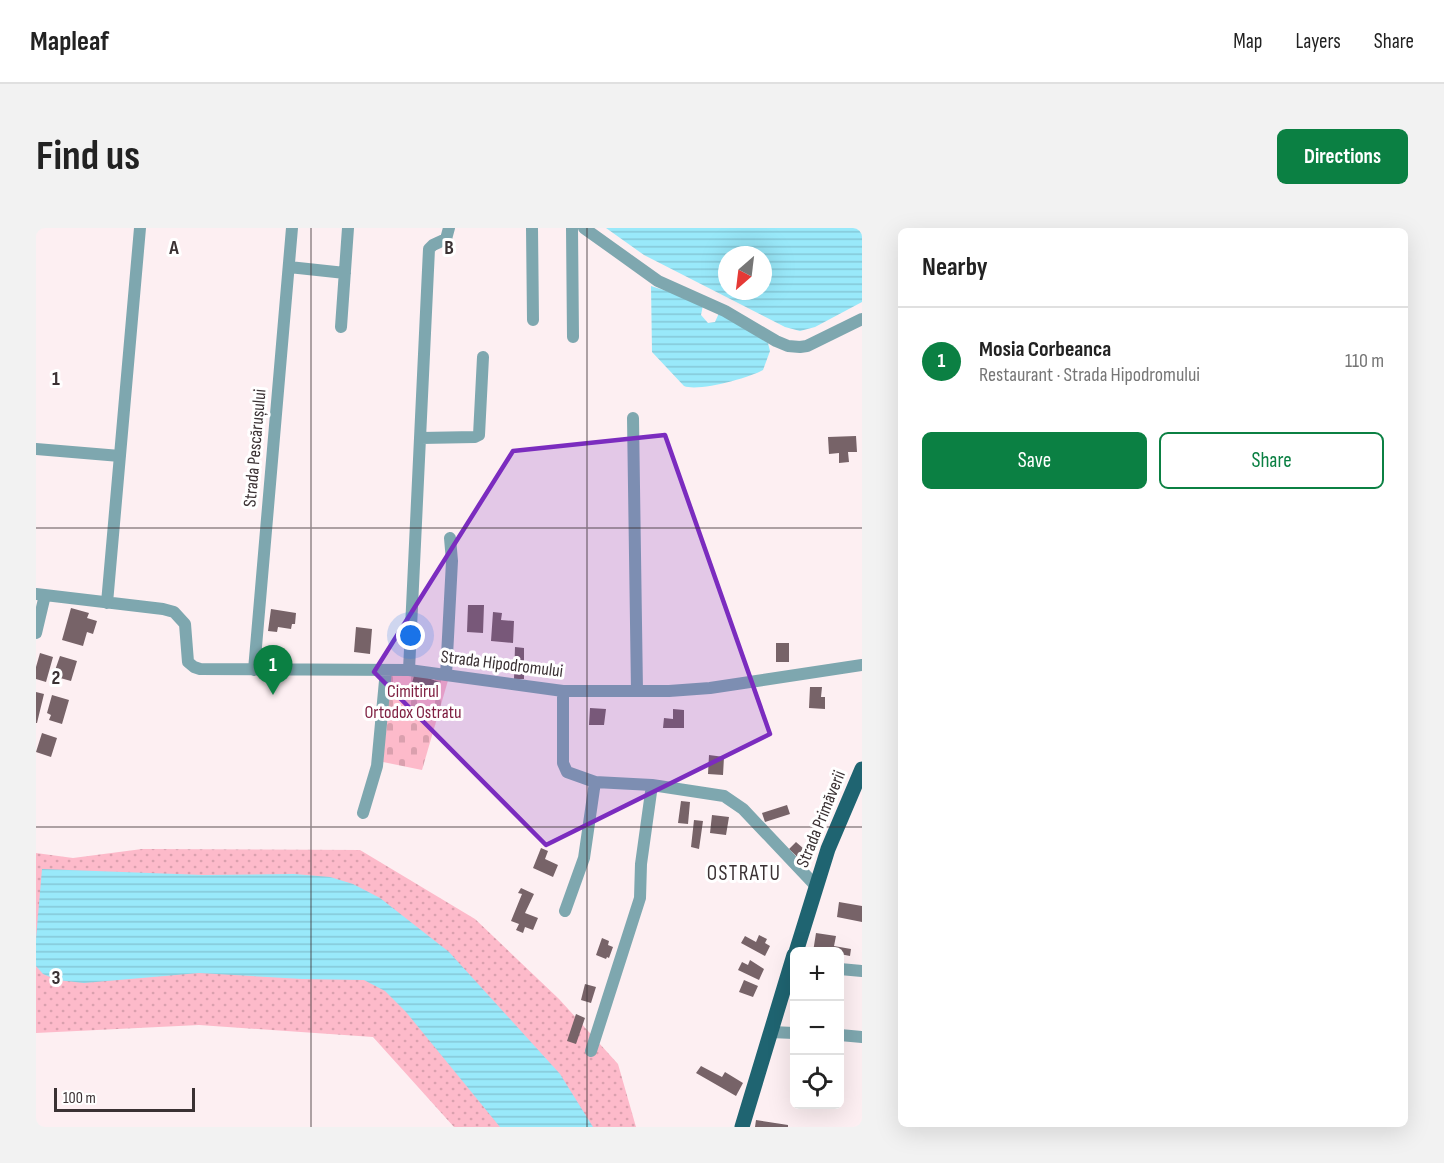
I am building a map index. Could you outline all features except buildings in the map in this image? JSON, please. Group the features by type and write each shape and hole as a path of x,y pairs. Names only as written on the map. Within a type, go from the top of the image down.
{"main road":[{"name":"Strada Primăverii","path":"797,947 815,885 838,823 862,769"},
{"name":"Strada Primăverii","path":"742,1127 790,972"}],"street":[{"path":"36,633 40,595 107,603 140,228"},
{"name":"Strada Pescărușului","path":"254,670 292,228"},
{"path":"341,327 348,228"},
{"path":"409,670 429,249 446,239 449,228"},
{"path":"532,228 533,320"},
{"path":"572,228 573,337"},
{"path":"584,228 658,281 725,311 788,346 807,346 862,319"},
{"path":"289,267 345,273"},
{"path":"421,438 479,435 483,357"},
{"path":"633,418 637,691"},
{"path":"36,449 120,456"},
{"path":"446,675 452,561 450,537"},
{"name":"Strada Hipodromului","path":"107,603 174,612 185,624 186,654 188,662 194,667 254,670 409,670 563,691 637,691 710,687 862,665"},
{"path":"363,813 377,766 386,670"},
{"path":"563,691 563,763 567,772 595,782 652,785 724,796 743,809 815,885"},
{"path":"565,911 584,858 595,782"},
{"path":"591,1051 640,898 641,864 652,785"},
{"path":"844,969 862,971"},
{"path":"771,1032 790,1033"},
{"path":"844,1035 862,1037"}],"highlighted area":[{"path":"665,435 770,734 546,845 374,672 513,451"}],"green space":[{"name":"Cimitirul Ortodox Ostratu","path":"390,675 449,677 422,770 383,762"},
{"path":"142,849 360,850 475,919 559,999 618,1064 636,1127 454,1127 373,1037 199,1025 36,1033 36,853 73,858"}],"water":[{"path":"606,228 862,228 862,302 815,327 800,331 785,327 732,300 772,300 772,246 718,246 718,293 644,255"},
{"path":"651,286 703,305 701,315 708,323 715,322 719,313 768,343 770,351 763,370 724,383 700,387 684,386 652,352"},
{"path":"42,869 203,875 294,874 330,877 353,884 380,898 449,952 560,1074 593,1127 500,1127 406,1012 385,991 364,980 199,973 84,983 57,980 43,974 36,966"}],"place":[{"name":"Mosia Corbeanca","path":"273,695"}],"district":[{"name":"OSTRATU","path":"744,873"}]}
